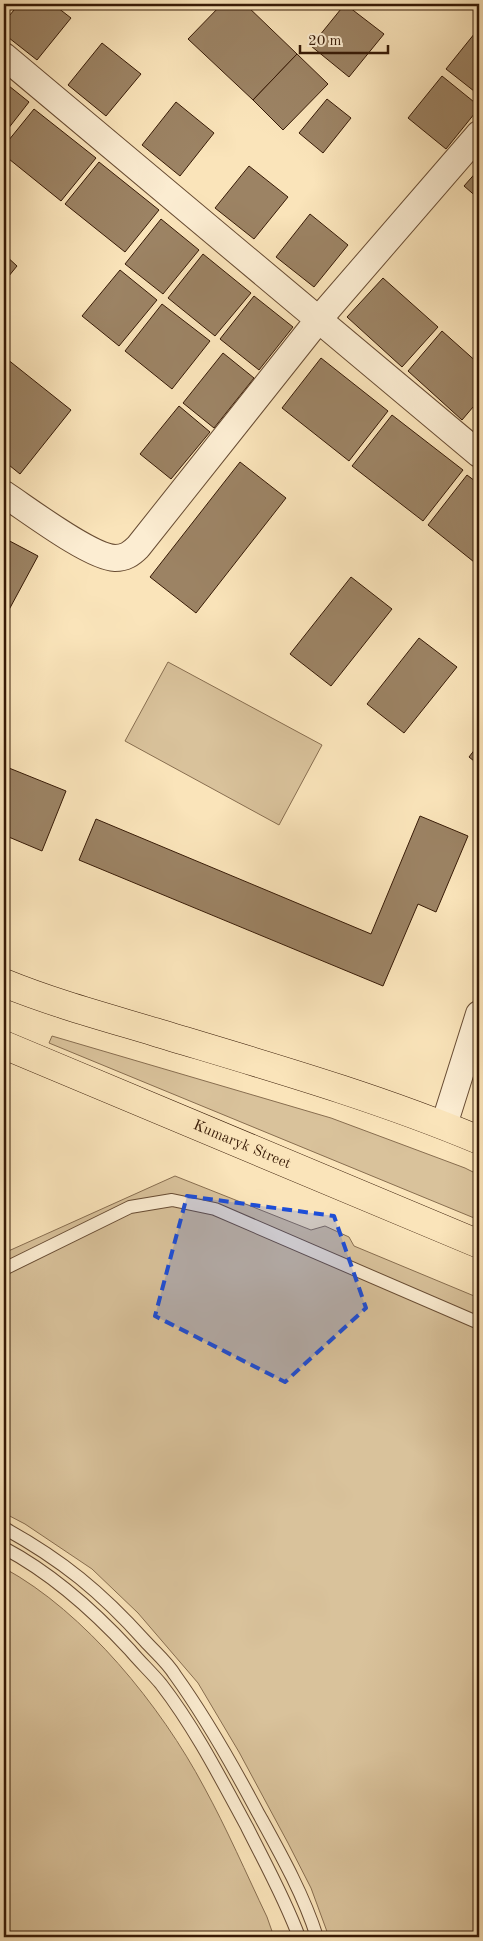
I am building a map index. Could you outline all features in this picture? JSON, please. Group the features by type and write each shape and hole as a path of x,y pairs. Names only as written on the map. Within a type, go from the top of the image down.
{"main road":[{"path":"4,983 94,1013 357,1094 444,1125 479,1140"},
{"name":"Kumaryk Street","path":"4,1045 479,1244"}],"street":[{"path":"4,56 479,454"},
{"path":"4,494 96,553 114,558 130,555 319,319 479,134"},
{"path":"444,1125 479,1014"}],"lane":[{"path":"4,1269 130,1207 172,1200 215,1209 479,1323"},
{"path":"4,1528 67,1567 90,1585 130,1624 175,1675 222,1748 272,1837 294,1881 318,1937"},
{"path":"4,1548 51,1578 98,1616 162,1685 195,1735 232,1799 278,1888 299,1937"}],"highlighted area":[{"path":"187,1196 334,1216 366,1308 285,1382 155,1316"}],"shaded area":[{"path":"168,662 322,745 279,825 125,741"},
{"path":"52,1036 331,1118 465,1168 479,1175 479,1220 49,1043"},
{"path":"175,1176 311,1230 325,1226 349,1237 354,1246 479,1298 479,1937 329,1937 311,1888 288,1843 239,1752 198,1683 138,1613 92,1569 25,1524 4,1513 4,1253"},
{"path":"4,1568 34,1587 63,1609 92,1635 143,1694 166,1725 186,1756 229,1835 267,1917 274,1937 4,1937"}],"building":[{"path":"19,4 53,4 71,18 37,60 4,34 4,22"},
{"path":"222,4 245,4 297,54 253,100 188,39"},
{"path":"345,4 384,34 349,77 311,46"},
{"path":"479,28 479,95 446,69"},
{"path":"102,43 141,74 106,116 68,85"},
{"path":"297,54 328,84 283,130 253,100"},
{"path":"442,76 479,106 446,149 408,118"},
{"path":"4,82 29,102 4,134"},
{"path":"327,99 351,118 323,153 299,133"},
{"path":"176,102 214,133 180,176 142,145"},
{"path":"34,109 96,158 61,201 4,155 4,146"},
{"path":"99,162 159,210 125,252 65,204"},
{"path":"249,166 288,197 254,239 215,208"},
{"path":"479,169 479,199 464,186"},
{"path":"310,214 348,245 314,287 276,257"},
{"path":"161,219 199,250 163,294 125,264"},
{"path":"4,254 17,266 4,282"},
{"path":"203,254 251,293 215,336 168,298"},
{"path":"120,270 157,300 119,346 82,316"},
{"path":"383,278 438,327 402,367 347,317"},
{"path":"254,296 293,327 259,370 220,339"},
{"path":"162,304 210,341 172,389 125,351"},
{"path":"442,331 479,364 479,400 462,420 408,371"},
{"path":"223,353 254,378 214,428 183,403"},
{"path":"321,358 388,411 349,461 282,408"},
{"path":"7,359 71,410 20,474 4,461 4,363"},
{"path":"179,406 210,432 171,479 140,454"},
{"path":"392,415 463,470 423,521 352,466"},
{"path":"240,462 286,498 196,613 150,577"},
{"path":"467,475 479,484 479,566 428,525"},
{"path":"4,538 38,556 4,619"},
{"path":"351,577 392,609 331,686 290,654"},
{"path":"419,638 457,667 404,733 367,704"},
{"path":"479,744 479,765 469,757"},
{"path":"4,766 66,791 42,851 4,835"},
{"path":"420,816 468,836 436,912 418,904 383,986 79,860 96,819 371,934"}]}
